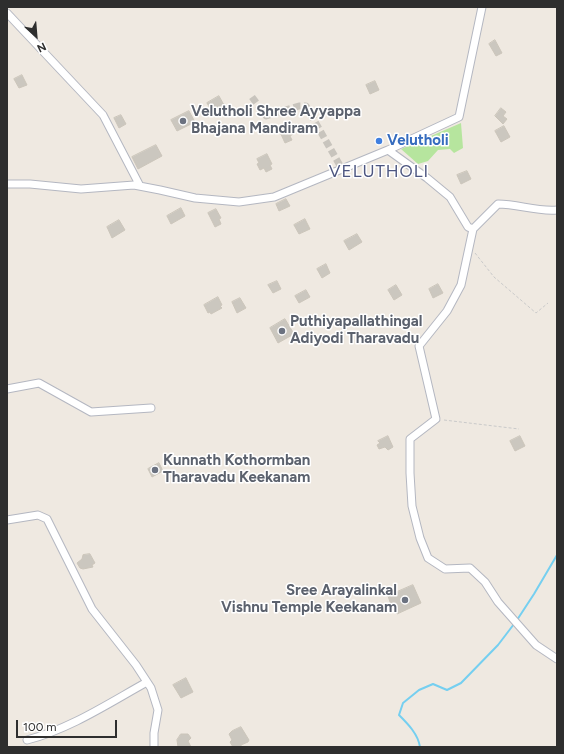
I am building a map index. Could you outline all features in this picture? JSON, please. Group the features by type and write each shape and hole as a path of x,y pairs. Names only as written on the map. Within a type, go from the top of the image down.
{"street":[{"path":"7,184 30,184 81,189 134,185 195,198 239,202 274,197 388,150 459,117 482,7"},
{"path":"7,13 103,115 140,186"},
{"path":"388,150 427,178 450,197 468,227 472,229"},
{"path":"557,210 498,204 472,229 461,285 447,311 419,346 436,419 410,439 412,506 420,538 428,558 445,569 470,568 485,582 498,602 536,645 557,659"},
{"path":"7,389 39,383 91,412 151,408"},
{"path":"7,520 38,515 47,519 92,610 136,665 151,688 158,710 154,733 154,747"},
{"path":"27,740 41,737 65,727 148,682"}],"path":[{"path":"469,246 494,277 536,313 548,303"},
{"path":"436,419 519,429"}],"green space":[{"path":"461,123 463,148 454,153 450,149 438,150 428,161 418,164 401,149"}],"building":[{"path":"495,40 502,53 496,56 489,44"},
{"path":"22,75 27,85 19,88 14,79"},
{"path":"375,81 379,90 370,94 366,85"},
{"path":"219,96 224,105 212,112 207,103"},
{"path":"501,108 506,112 503,116 507,119 503,124 495,116"},
{"name":"Velutholi Shree Ayyappa Bhajana Mandiram","path":"189,111 195,122 177,131 171,120"},
{"path":"121,115 126,124 119,128 114,118"},
{"path":"287,126 293,134 290,136 292,140 285,143 279,130"},
{"path":"504,126 510,137 501,142 495,131"},
{"path":"156,145 162,156 138,169 132,157"},
{"path":"267,154 272,164 270,165 272,169 266,172 264,168 260,170 257,164 259,163 257,159"},
{"path":"467,171 471,179 461,184 457,175"},
{"path":"286,199 290,206 279,211 276,204"},
{"path":"181,208 185,216 171,224 167,216"},
{"path":"216,209 221,218 219,219 221,224 215,227 208,213"},
{"path":"305,219 310,229 299,234 294,225"},
{"path":"119,220 125,230 112,238 107,227"},
{"path":"357,234 362,242 349,250 344,241"},
{"path":"326,264 330,273 322,278 317,269"},
{"path":"277,281 281,289 273,293 268,285"},
{"path":"438,284 443,293 433,298 429,289"},
{"path":"396,285 402,295 394,300 388,290"},
{"path":"306,290 310,297 299,303 295,296"},
{"path":"218,297 222,308 211,314 210,312 208,313 204,305"},
{"path":"240,298 246,308 237,313 232,302"},
{"name":"Puthiyapallathingal Adiyodi Tharavadu","path":"285,319 294,334 278,343 270,328"},
{"path":"388,436 393,447 388,450 385,447 379,449 377,445 380,443 378,441"},
{"path":"520,436 525,446 515,451 510,441"},
{"name":"Kunnath Kothormban Tharavadu Keekanam","path":"159,463 163,471 152,477 148,469"},
{"path":"90,554 95,563 92,565 93,567 83,569 80,568 77,563 82,559 83,555"},
{"name":"Sree Arayalinkal Vishnu Temple Keekanam","path":"413,585 421,603 397,614 395,610 393,611 388,596"},
{"path":"186,678 193,692 181,698 173,685"},
{"path":"241,727 249,740 241,745 241,747 233,747 230,742 232,740 229,734"},
{"path":"181,734 188,734 191,738 188,741 191,747 178,747 177,740"}],"waterway":[{"path":"517,620 557,555"},
{"path":"420,747 415,734 399,715 403,703 419,690 433,684 447,690 461,683 498,645 514,624"}],"tunnel":[{"path":"252,97 266,116 299,106 306,106 342,169"}],"place":[{"name":"Velutholi Shree Ayyappa Bhajana Mandiram","path":"183,121"},
{"name":"Velutholi","path":"379,141"},
{"name":"Puthiyapallathingal Adiyodi Tharavadu","path":"282,331"},
{"name":"Kunnath Kothormban Tharavadu Keekanam","path":"155,470"},
{"name":"Sree Arayalinkal Vishnu Temple Keekanam","path":"405,600"}],"district":[{"name":"VELUTHOLI","path":"379,172"}]}
